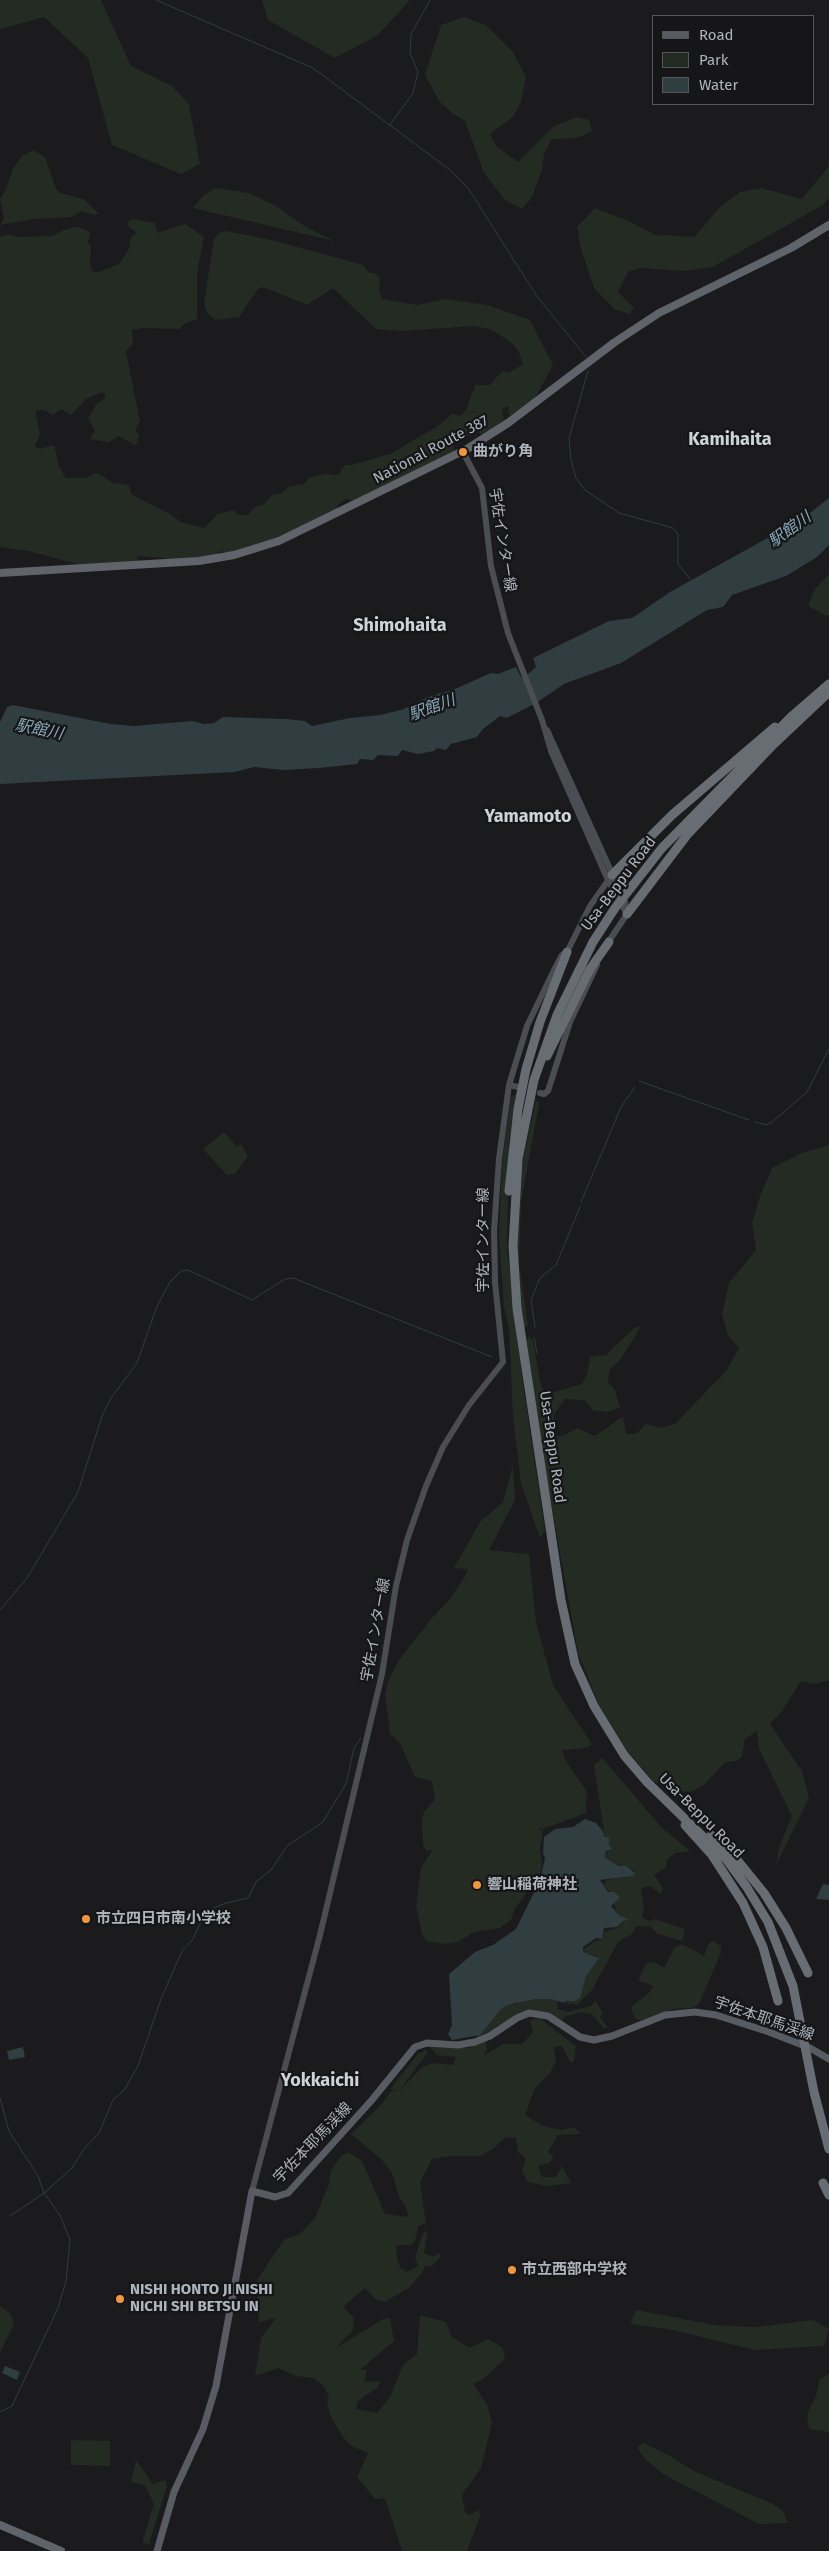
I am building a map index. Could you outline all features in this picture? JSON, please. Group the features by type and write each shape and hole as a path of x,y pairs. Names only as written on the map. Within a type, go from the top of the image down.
{"highway":[{"name":"National Route 387","path":"0,573 168,564 234,555 288,538 463,452 508,423 615,342 659,313 791,248 829,225"},
{"name":"Usa-Beppu Road","path":"828,2146 787,1965 774,1934 755,1899 713,1845 647,1782 624,1756 594,1706 569,1642 517,1308 513,1229 516,1178 530,1099 547,1039 564,999 593,942 627,892 672,838 792,717 829,683"},
{"path":"610,878 672,815 812,694 829,683"},
{"name":"Usa-Beppu Road","path":"761,748 829,691"},
{"path":"627,914 636,899 688,835 774,744 829,691"},
{"path":"530,1099 536,1089 547,1056 562,1022 590,969 608,942"},
{"path":"515,1276 511,1260 509,1205 510,1171 518,1109 534,1038 567,952"},
{"path":"647,1782 704,1829 749,1874 782,1920 808,1973"},
{"path":"647,1782 712,1855 736,1891 763,1948 778,2001"},
{"path":"822,2183 829,2195"},
{"path":"0,2524 60,2551"}],"main road":[{"name":"宇佐インター線","path":"463,452 482,488 492,574 500,608 514,650 610,878 625,902 627,914"},
{"name":"宇佐インター線","path":"252,2190 320,1935 382,1674 396,1586 407,1540 426,1486 444,1447 469,1405 503,1362 495,1282 494,1231 499,1158 509,1085 527,1026 562,955 567,952 581,921 610,878"},
{"path":"540,1093 544,1094 548,1090 560,1048 570,1022 608,942 627,914"},
{"path":"509,1085 518,1087"},
{"name":"宇佐本耶馬渓線","path":"252,2190 273,2197 288,2193 372,2101 415,2047 428,2043 458,2045 475,2042 484,2039 525,2014 545,2015 580,2037 594,2040 612,2036 665,2014 708,2013 790,2040 829,2059"},
{"path":"157,2551 174,2492 203,2429 215,2390 252,2190"}],"green space":[{"path":"0,0 101,0 131,66 172,86 189,104 200,164 181,174 112,145 88,58 44,17 0,29"},
{"path":"262,0 410,0 378,35 335,58 268,20"},
{"path":"464,17 486,25 513,52 526,77 521,102 513,117 490,134 496,146 518,162 554,126 577,117 589,120 592,131 577,138 552,139 544,153 542,170 532,197 522,209 505,200 484,173 465,121 452,113 439,101 425,75 441,25"},
{"path":"33,150 45,157 56,189 60,193 84,199 99,214 94,215 82,211 71,217 33,219 0,225 4,218 0,199 6,189 13,168 22,156"},
{"path":"829,166 829,198 823,205 713,267 684,271 640,268 628,272 618,292 634,308 630,314 614,309 594,288 581,249 577,227 595,208 631,222 655,235 694,237 718,209 740,192 761,188 802,199"},
{"path":"216,188 249,193 276,206 306,227 334,241 193,208 204,195"},
{"path":"132,219 155,223 157,233 185,224 204,237 197,273 197,319 186,323 179,329 144,328 132,330 133,344 126,351 140,421 135,431 139,435 137,444 134,445 119,436 109,442 90,439 95,431 88,418 96,405 105,398 105,394 102,392 86,399 71,415 61,409 53,415 44,410 37,410 36,415 40,434 35,446 39,449 54,445 59,467 66,478 86,478 95,473 113,483 129,485 131,494 172,515 180,522 204,528 218,514 234,510 238,515 248,515 254,508 264,504 272,495 282,493 288,487 304,484 309,478 324,474 338,475 345,465 390,454 438,426 452,414 461,416 467,408 475,385 490,385 502,371 509,373 523,364 519,352 512,343 490,329 474,326 403,331 376,329 333,288 307,305 263,287 258,289 239,317 215,320 208,314 204,304 214,238 221,232 227,231 276,241 363,265 370,273 375,273 380,278 379,290 382,299 417,305 445,299 487,305 530,320 553,365 532,404 513,416 509,415 508,406 502,409 504,420 501,424 483,435 478,432 471,434 454,443 454,452 354,501 346,499 338,505 336,511 273,541 229,553 221,551 215,556 179,559 137,556 137,562 86,566 28,551 0,547 0,237 8,234 18,237 52,236 63,230 76,227 83,229 90,232 88,243 91,246 90,265 93,272 99,272 119,264 129,249 131,237 137,233 129,227 128,223"},
{"path":"829,574 829,615 826,616 808,606 815,589"},
{"path":"516,1094 509,1141 507,1249 523,1384 545,1531 540,1538 521,1483 513,1417 509,1329 504,1307 499,1235 502,1164 511,1097"},
{"path":"536,1099 539,1104 521,1202 519,1263 528,1325 524,1328 516,1259 521,1169"},
{"path":"224,1132 237,1147 241,1144 248,1156 235,1174 227,1175 203,1149"},
{"path":"829,1145 829,1680 816,1684 801,1681 782,1711 770,1724 802,1771 809,1798 776,1865 780,1845 792,1816 759,1749 757,1731 745,1739 742,1757 736,1761 725,1762 704,1785 691,1792 678,1791 653,1781 628,1752 599,1705 578,1653 544,1464 526,1339 529,1336 533,1341 540,1382 544,1391 551,1393 582,1384 587,1375 590,1357 606,1355 634,1328 642,1325 620,1360 610,1369 608,1382 615,1390 620,1408 608,1412 594,1411 584,1400 565,1399 554,1414 553,1437 565,1435 577,1428 595,1436 623,1416 626,1434 636,1434 646,1424 661,1428 675,1424 726,1371 739,1348 728,1336 722,1314 729,1283 756,1250 752,1224 760,1196 772,1168 802,1153"},
{"path":"513,1465 515,1500 489,1550 529,1554 536,1622 553,1685 592,1744 586,1748 562,1750 566,1761 587,1792 586,1813 543,1829 537,1828 543,1831 540,1848 542,1866 540,1874 514,1910 511,1920 500,1928 474,1932 458,1942 444,1944 426,1941 422,1934 416,1906 421,1868 433,1849 426,1851 423,1845 422,1821 424,1812 435,1799 432,1781 415,1777 401,1745 390,1733 385,1695 388,1681 399,1660 432,1618 450,1599 464,1578 468,1569 454,1568 480,1522 503,1502"},
{"path":"602,1758 662,1828 690,1851 675,1853 667,1860 666,1868 654,1875 663,1888 661,1894 650,1886 641,1888 644,1910 641,1916 648,1921 655,1919 684,1929 684,1935 682,1941 658,1934 651,1927 637,1926 631,1935 618,1942 592,1990 576,2006 574,2003 567,2005 567,2002 579,1995 582,1978 597,1956 582,1952 597,1940 602,1940 604,1932 618,1928 624,1920 617,1915 614,1904 618,1899 603,1886 607,1880 625,1877 636,1871 605,1860 607,1852 611,1849 606,1845 594,1765"},
{"path":"712,1941 721,1946 721,1952 699,2004 692,2008 673,2009 641,2020 636,2019 631,2009 633,2005 649,1993 653,1986 638,1980 646,1964 655,1962 664,1968 675,1947 682,1944 704,1956 708,1944"},
{"path":"553,1996 558,2002 557,2009 568,2012 591,2006 595,2001 603,2013 600,2017 608,2028 603,2028 592,2014 581,2012 564,2017 562,2021 542,2011 532,2011 511,2018 508,2025 486,2040 487,2050 483,2056 503,2044 522,2044 533,2032 530,2021 539,2018 576,2046 574,2062 570,2062 562,2046 554,2047 556,2061 550,2073 535,2088 525,2115 543,2126 563,2130 574,2127 581,2134 558,2135 548,2152 554,2157 549,2163 538,2166 542,2177 556,2177 562,2166 571,2183 547,2186 528,2182 522,2171 526,2159 518,2152 516,2138 506,2137 493,2149 480,2156 450,2156 432,2159 420,2183 426,2223 418,2226 416,2238 412,2245 396,2245 397,2258 401,2269 407,2272 418,2266 415,2257 423,2233 428,2230 424,2253 433,2257 439,2253 441,2256 432,2266 424,2266 424,2270 410,2287 385,2302 376,2300 365,2288 343,2307 354,2318 353,2330 336,2348 383,2319 390,2318 394,2341 360,2370 367,2370 364,2382 380,2381 377,2388 358,2401 356,2409 377,2413 390,2397 403,2365 417,2354 420,2315 446,2322 452,2337 469,2348 488,2339 503,2348 505,2359 483,2379 473,2384 487,2404 492,2423 481,2468 462,2495 465,2512 469,2515 479,2510 480,2517 467,2551 402,2551 385,2498 375,2499 357,2477 368,2453 351,2446 343,2437 331,2417 327,2404 329,2396 323,2385 314,2378 296,2376 278,2368 255,2376 261,2338 276,2318 259,2322 257,2280 285,2239 300,2234 315,2218 329,2184 331,2170 341,2156 348,2152 362,2161 385,2214 409,2217 405,2205 399,2197 393,2175 382,2160 351,2134 381,2105 391,2091 398,2091 390,2089 418,2054 426,2050 428,2052 399,2091 421,2068 432,2063 453,2065 456,2057 437,2055 429,2046 470,2048 504,2004 509,2001 515,2005 520,1999"},
{"path":"0,2306 11,2314 14,2324 0,2353"},
{"path":"636,2310 715,2325 756,2327 813,2320 829,2329 824,2346 755,2350 668,2329 630,2324"},
{"path":"829,2374 829,2432 809,2429 807,2415 816,2396 820,2379"},
{"path":"71,2440 110,2441 110,2466 71,2465"},
{"path":"643,2443 668,2455 694,2471 773,2504 783,2511 788,2523 759,2524 663,2474 646,2460 637,2448"},
{"path":"136,2460 153,2484 165,2480 167,2486 149,2544 142,2543 154,2504 145,2485 131,2482"}],"water":[{"name":"駅館川","path":"829,498 829,545 817,557 786,576 732,595 723,607 707,610 621,663 564,684 536,703 507,718 500,716 483,729 477,737 451,744 446,750 437,748 434,751 418,754 402,750 398,756 378,755 373,760 360,759 357,764 319,768 283,770 254,767 235,772 0,784 0,722 7,707 13,705 111,724 134,726 192,721 204,724 214,723 223,717 286,719 305,721 312,726 350,718 380,715 404,709 428,697 455,689 491,673 498,674 516,667 521,677 527,675 536,667 533,658 609,621 632,618 670,592 802,519"},
{"path":"585,1819 596,1823 603,1831 604,1836 609,1838 609,1845 612,1849 606,1851 605,1858 619,1866 626,1866 635,1873 633,1876 600,1880 608,1892 614,1892 619,1896 619,1899 611,1906 619,1915 629,1920 623,1921 617,1927 604,1928 602,1939 596,1938 583,1947 583,1952 599,1958 586,1976 580,1998 574,2001 566,2001 565,2003 551,1999 535,1999 507,2005 501,2009 480,2035 452,2040 448,2034 452,2025 449,1974 475,1952 493,1945 516,1929 540,1880 545,1858 543,1854 544,1837 555,1829 573,1827"},
{"path":"823,1884 829,1885 829,1900 816,1899"},
{"path":"23,2047 25,2057 9,2060 7,2051"},
{"path":"5,2366 20,2372 17,2380 2,2373"}],"waterway":[{"path":"156,0 313,68 450,170 468,188 536,295 586,357"},
{"path":"389,126 413,93 418,72 410,53 411,34 430,0"},
{"path":"588,371 569,438 571,460 576,478 585,490 619,513 673,528 678,534 678,564 691,580"},
{"path":"755,1122 766,1125 771,1123 807,1092 829,1049"},
{"path":"639,1081 749,1120"},
{"path":"581,1202 621,1107 635,1087"},
{"path":"535,1327 531,1300 540,1278 556,1265 580,1207"},
{"path":"0,1610 27,1578 78,1492 102,1416 111,1398 137,1363 157,1306 170,1282 181,1271 188,1270 252,1300 285,1279 293,1278 492,1357"},
{"path":"534,1337 537,1353"},
{"path":"0,2412 12,2406 58,2308 66,2281 70,2240 60,2215 44,2193 72,2168 83,2150 99,2133 113,2100 125,2089 138,2066 161,1999 182,1951 193,1939 206,1911 226,1903 248,1898 256,1882 271,1870 288,1845 322,1823 346,1784 354,1748 361,1738"},
{"path":"0,2098 9,2131 38,2176 44,2193 10,2216"}],"place":[{"name":"曲がり角","path":"463,452"},
{"name":"響山稲荷神社","path":"477,1885"},
{"name":"市立四日市南小学校","path":"86,1919"},
{"name":"市立西部中学校","path":"512,2270"},
{"name":"NISHI HONTO JI NISHI NICHI SHI BETSU IN","path":"120,2299"}],"district":[{"name":"Kamihaita","path":"730,440"},
{"name":"Shimohaita","path":"400,626"},
{"name":"Yamamoto","path":"528,817"},
{"name":"Yokkaichi","path":"320,2081"}]}
